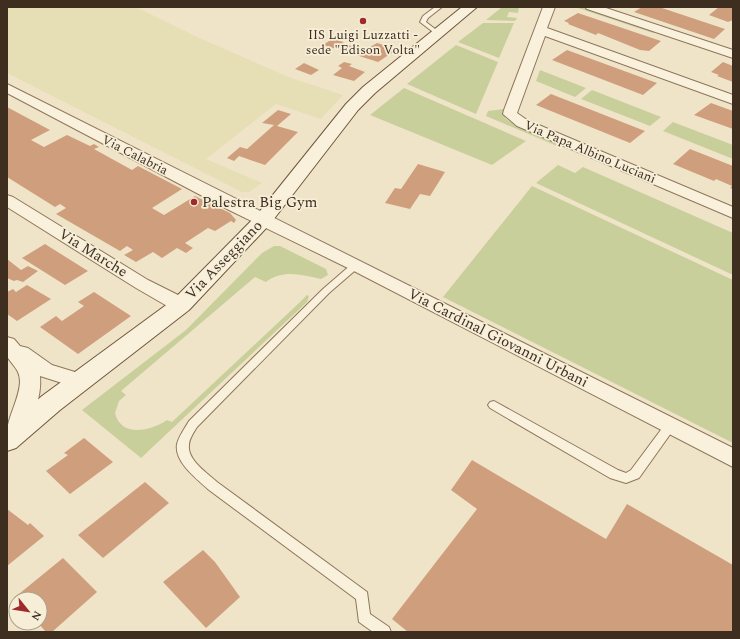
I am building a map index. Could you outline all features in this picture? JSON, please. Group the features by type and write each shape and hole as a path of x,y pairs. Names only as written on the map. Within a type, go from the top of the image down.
{"street":[{"name":"Via Asseggiano","path":"11,437 51,403 181,305 263,220 352,107 369,90 470,7"},
{"name":"Via Papa Albino Luciani","path":"549,7 511,110 510,114 513,118 733,213"},
{"path":"591,7 733,54"},
{"path":"540,30 733,100"},
{"name":"Via Calabria","path":"7,88 263,220"},
{"name":"Via Marche","path":"7,200 142,284 181,305"},
{"name":"Via Cardinal Giovanni Urbani","path":"263,220 356,265 733,458"},
{"path":"7,343 45,370 81,381"},
{"path":"7,343 29,371 29,387 24,414 11,437"}],"lane":[{"path":"437,33 423,22 425,17 439,7"},
{"path":"356,265 326,291 193,424 183,443 183,453 189,462 213,486 362,596 364,617 384,632"},
{"path":"494,405 614,474 626,478 635,474 670,426"}],"shaded area":[{"path":"7,7 136,7 199,38 291,78 343,95 321,119 276,104 206,159 262,183 249,192 242,192 7,73"}],"green space":[{"path":"502,7 519,7 518,13 509,12 507,17 517,18 515,21 486,20"},
{"path":"575,7 580,7 655,32 653,33"},
{"path":"483,23 514,23 499,58 458,42"},
{"path":"456,45 498,62 476,114 407,84"},
{"path":"540,70 586,88 575,97 536,81"},
{"path":"404,88 526,141 492,165 370,115"},
{"path":"592,90 661,117 650,126 581,99"},
{"path":"504,109 505,118 516,126 559,144 557,146 486,116 488,111"},
{"path":"673,122 733,145 733,159 663,131"},
{"path":"558,165 575,173 583,167 733,233 733,275 536,183"},
{"path":"532,186 733,280 733,443 443,297"},
{"path":"274,246 280,246 326,269 328,275 321,279 286,274 279,275 266,282 255,277 121,391 126,395 119,401 115,413 118,421 123,426 137,430 153,427 167,420 172,422 307,295 309,296 307,302 141,458 82,410 186,330 262,253"}],"building":[{"path":"642,7 659,7 725,29 714,39 634,12"},
{"path":"719,7 733,7 733,20 728,22 709,15"},
{"path":"578,13 661,41 649,51 640,50 598,33 596,35 564,21"},
{"path":"332,39 358,48 350,53 323,45"},
{"path":"377,43 398,49 378,62 356,55"},
{"path":"567,50 657,83 643,95 552,60"},
{"path":"344,62 352,64 349,66 365,72 354,81 333,75 342,68 338,66"},
{"path":"723,62 733,66 733,82 711,72"},
{"path":"304,63 319,70 311,75 295,69"},
{"path":"551,94 645,131 630,143 536,105"},
{"path":"711,103 733,111 733,129 694,115"},
{"path":"7,107 50,130 31,140 44,147 67,135 90,146 94,144 99,147 94,149 132,170 138,166 182,189 152,208 164,215 195,196 230,213 236,220 234,223 231,221 215,231 208,228 185,243 193,248 186,253 177,248 162,258 153,252 136,262 124,255 133,250 127,246 120,251 56,214 66,208 60,204 55,207 7,177"},
{"path":"278,110 291,114 277,126 298,132 265,165 239,156 234,161 227,158 240,147 247,149 274,125 262,123"},
{"path":"690,149 733,166 733,189 730,188 732,186 716,179 714,181 673,164"},
{"path":"418,164 445,172 430,196 420,194 410,209 385,203 395,188 401,189"},
{"path":"45,244 88,271 65,285 22,258"},
{"path":"7,259 21,270 28,266 38,271 23,282 17,280 14,281 7,278"},
{"path":"27,285 51,299 17,321 7,314 7,292 13,289 16,292"},
{"path":"94,292 131,316 78,354 40,327 56,316 62,321 84,306 78,302"},
{"path":"84,438 113,462 70,494 46,471 68,455 64,453"},
{"path":"472,460 606,539 627,504 733,565 733,632 408,632 392,619 477,509 451,490"},
{"path":"145,482 169,503 103,558 78,535"},
{"path":"7,509 28,525 30,523 44,536 7,566"},
{"path":"203,550 215,562 240,597 206,628 163,582"},
{"path":"63,558 97,592 52,632 46,632 45,631 48,631 48,591 23,591"}],"place":[{"name":"IIS Luigi Luzzatti - sede \"Edison Volta\"","path":"363,21"},
{"name":"Palestra Big Gym","path":"194,202"}]}
